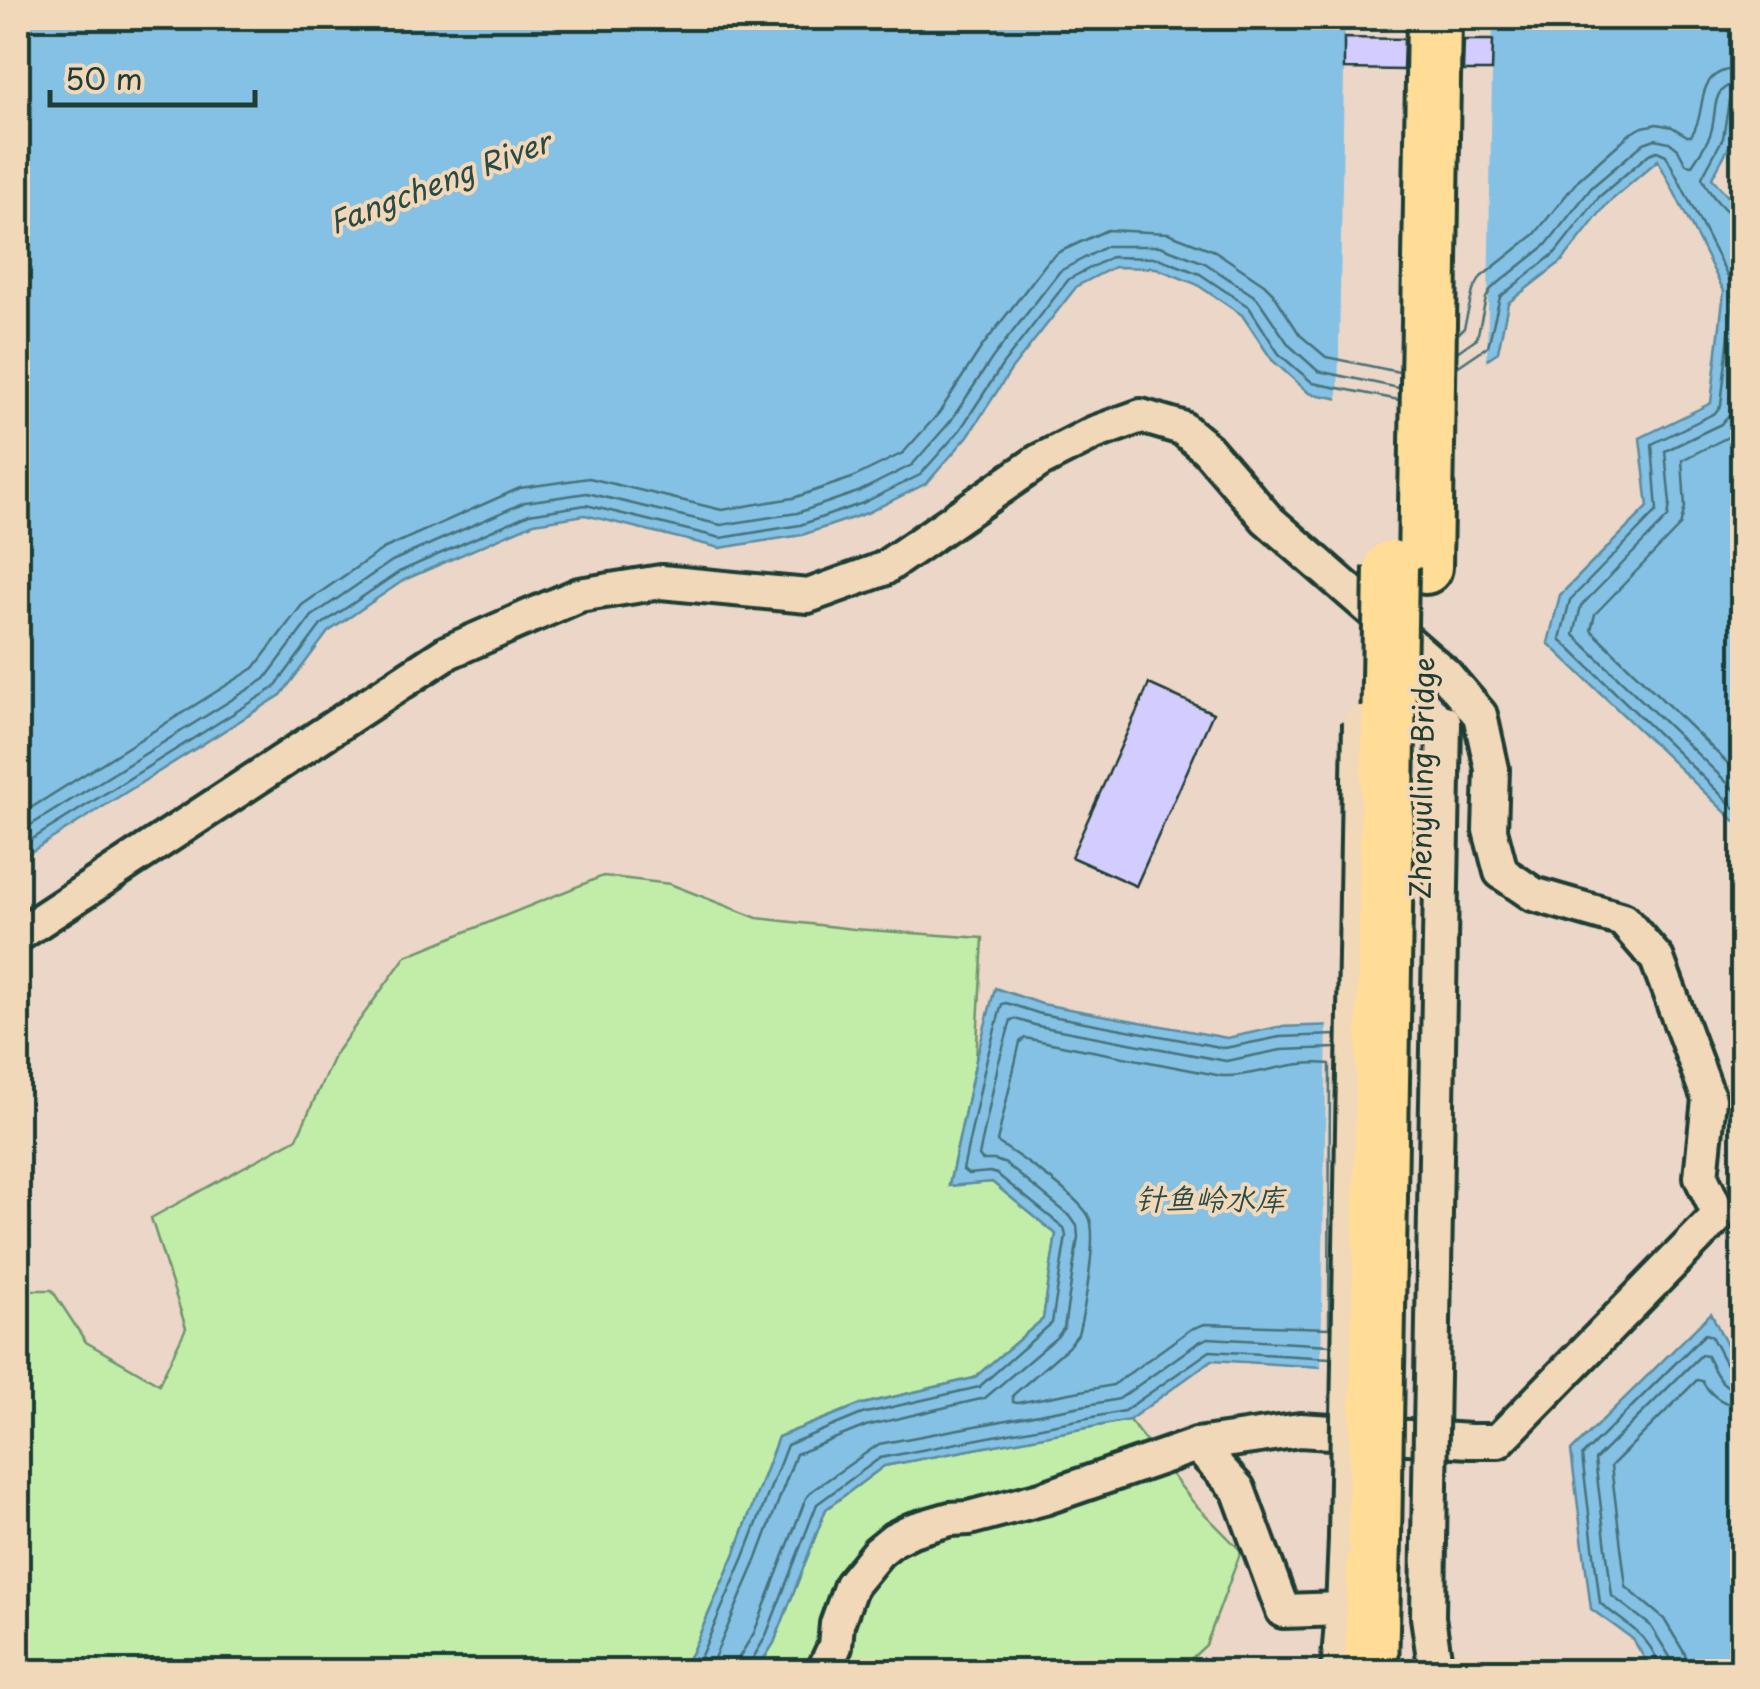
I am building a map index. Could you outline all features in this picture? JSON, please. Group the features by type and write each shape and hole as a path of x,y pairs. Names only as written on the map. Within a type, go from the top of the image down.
{"main road":[{"name":"Zhenyuling Bridge","path":"1389,1539 1400,18"},
{"name":"Zhenyuling Bridge","path":"1389,1539 1434,18"},
{"path":"1370,1672 1389,1539"},
{"path":"1389,1539 1406,1672"}],"street":[{"path":"18,935 448,652 579,595 661,582 808,596 883,568 1039,461 1094,433 1141,416 1182,428 1207,449 1267,519 1445,674 1480,715 1492,768 1490,830 1501,872 1533,894 1623,920 1657,959 1709,1098 1701,1177 1719,1215 1498,1441 1300,1430 1197,1445 1044,1498 969,1518 930,1523 894,1539 878,1552 852,1585 824,1672"},
{"path":"1360,722 1389,1539 1428,1617 1436,1672"},
{"path":"1338,1672 1344,1609 1389,1539 1444,722"},
{"path":"1197,1445 1238,1488 1283,1611 1344,1609"}],"green space":[{"path":"603,876 670,884 757,918 983,938 976,1060 949,1185 992,1182 1056,1234 1043,1319 974,1378 859,1405 778,1437 735,1553 691,1654 677,1671 18,1672 18,1290 52,1290 86,1342 159,1384 186,1328 151,1218 297,1138 335,1054 406,956"},
{"path":"1129,1420 1193,1502 1241,1551 1206,1645 1178,1671 756,1672 774,1643 826,1509 884,1466"}],"water":[{"name":"Fangcheng River","path":"18,18 1742,18 1742,93 1732,141 1712,178 1742,213 1742,828 1548,643 1560,595 1648,507 1640,438 1711,403 1724,291 1658,160 1607,204 1562,261 1508,303 1498,352 1408,412 1309,393 1272,360 1242,315 1196,284 1156,268 1114,267 1077,286 1011,370 968,436 927,483 867,513 802,535 720,548 585,515 534,523 404,580 328,632 281,695 18,860"},
{"name":"针鱼岭水库","path":"995,988 1042,1004 1227,1038 1278,1027 1369,1024 1368,1370 1212,1360 1129,1420 884,1466 826,1509 774,1643 756,1671 677,1672 691,1654 735,1553 778,1437 859,1405 974,1378 1043,1319 1056,1234 992,1182 949,1186"},
{"path":"1711,1313 1742,1376 1742,1671 1652,1671 1633,1639 1591,1609 1571,1451"}],"pier":[{"path":"1345,18 1493,18 1487,365 1409,417 1338,404"},
{"path":"1370,1019 1368,1375 1321,1372 1327,1020"}],"building":[{"path":"1344,38 1404,39 1403,70 1344,69"},
{"path":"1464,40 1493,40 1492,71 1463,71"},
{"path":"1149,684 1213,713 1136,886 1071,857"}]}
